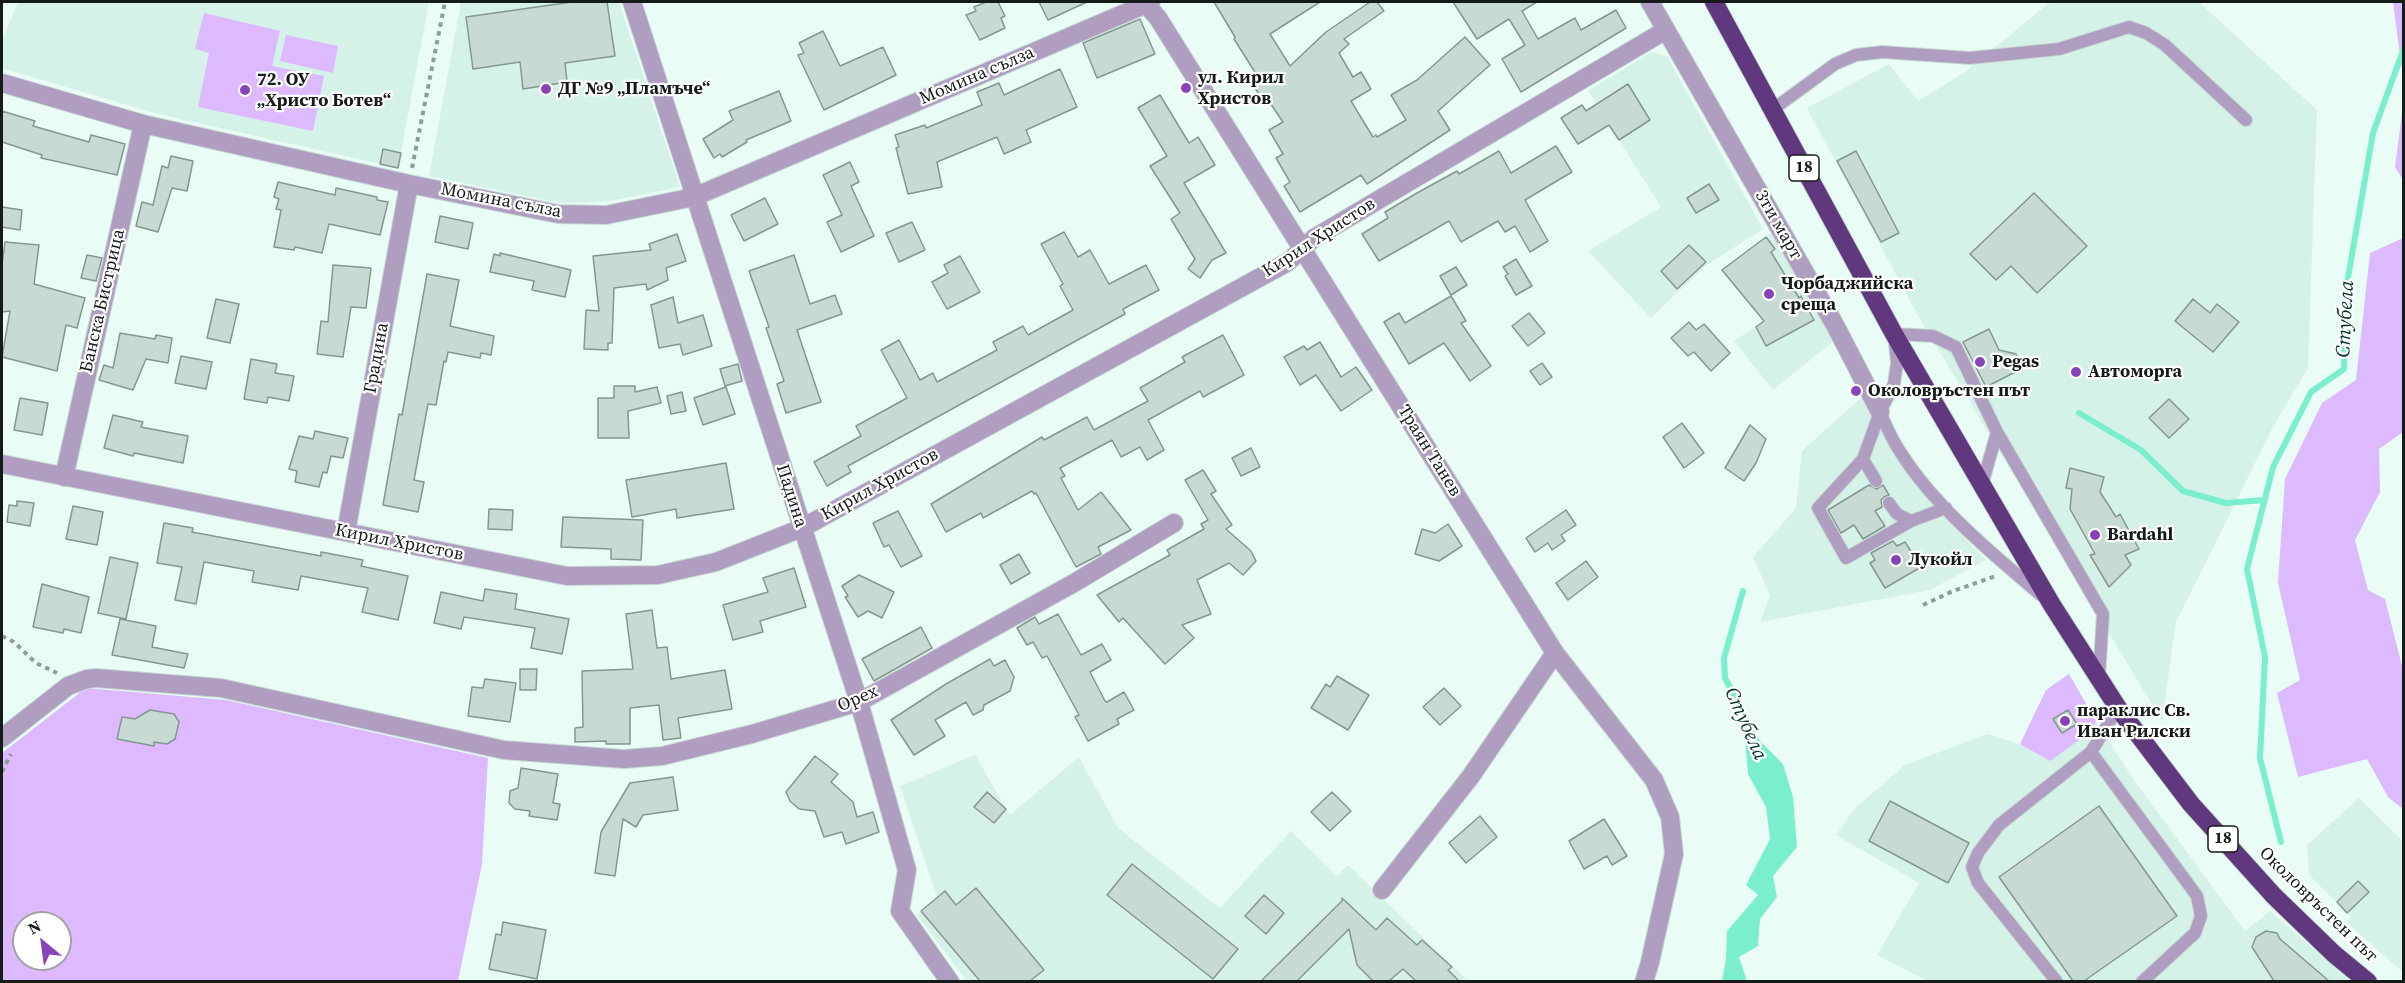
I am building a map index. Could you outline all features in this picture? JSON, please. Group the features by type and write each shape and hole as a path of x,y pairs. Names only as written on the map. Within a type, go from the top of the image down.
{"highway":[{"name":"Околовръстен път","path":"1714,2 1894,334 2052,605 2118,708 2191,804 2274,896 2334,954 2368,981"}],"street":[{"name":"Падина","path":"632,2 859,702 907,870 900,911 950,981"},
{"name":"Момина сълза","path":"2,83 143,124 409,184 558,214 606,215 694,196 1148,2"},
{"name":"Траян Танев","path":"1148,2 1555,653 1654,780 1670,817 1674,854 1644,981"},
{"name":"3ти март","path":"1650,2 1835,324 1880,412"},
{"name":"Кирил Христов","path":"2,464 567,576 658,575 716,562 802,528 1288,262 1314,238 1666,30"},
{"name":"Банска Бистрица","path":"64,477 143,124"},
{"name":"Градина","path":"346,532 409,184"},
{"name":"Орех","path":"77,682 96,678 222,688 504,750 624,759 662,756 752,734 859,702 1074,583 1174,523"},
{"path":"1382,890 1471,776 1555,653"},
{"path":"2,738 28,720 68,686 77,682"}],"lane":[{"path":"1772,110 1835,64 1856,55 1882,51 1971,58 2059,49 2129,27 2146,33 2165,45 2247,120"},
{"path":"1946,508 1911,521 1846,558 1818,508 1863,459 1880,412 1894,384 1896,363 1894,334 1933,336 1956,347 1997,432 2103,614 2099,679"},
{"name":"3ти март","path":"1880,412 1901,454 1946,508 1990,552 2052,605"},
{"path":"1982,485 1997,432"},
{"path":"1863,459 1876,481"},
{"path":"1888,503 1897,514 1911,521"},
{"path":"2057,981 1978,883 1972,867 1978,853 1999,825 2091,752 2118,708"},
{"path":"2091,752 2197,896 2201,916 2195,933 2142,981"}],"path":[{"path":"409,184 445,2"},
{"path":"1923,606 1953,591 2011,569"},
{"path":"2,636 14,642 36,663 77,682"}],"shaded area":[{"name":"72. ОУ „Христо Ботев“","path":"18,2 429,2 398,168 154,113 2,68 2,41"},
{"name":"ДГ №9 „Пламъче“","path":"461,2 619,2 680,187 605,202 560,203 429,176"},
{"path":"2050,2 2199,2 2317,110 2308,368 2274,425 2176,622 2162,721 1917,314 1807,108 1889,64 1918,101 1965,72"},
{"path":"2393,2 2403,2 2403,79"},
{"path":"204,13 280,31 272,66 324,76 313,131 198,107 209,53 195,49"},
{"path":"286,35 338,46 333,73 280,61"},
{"path":"1651,52 1667,56 1763,229 1704,267 1651,318 1588,251 1661,207 1588,91"},
{"path":"2403,105 2404,180 2395,167"},
{"path":"1773,232 1834,341 1773,390 1734,341 1764,321 1721,270"},
{"path":"2403,238 2403,432 2379,449 2380,492 2355,540 2368,590 2385,599 2403,670 2403,809 2388,797 2367,759 2298,777 2277,693 2300,680 2278,583 2285,479 2322,403 2356,380 2370,253"},
{"path":"1864,395 1893,452 1950,524 1986,560 1930,590 1760,622 1770,595 1753,557 1796,508 1802,451"},
{"path":"2069,674 2096,721 2092,731 2050,761 2020,744 2046,690"},
{"path":"86,688 226,700 488,758 482,864 458,981 2,982 2,753"},
{"path":"2096,721 2134,780 2245,931 2270,911 2350,981 1928,981 1877,955 1919,883 1836,835 1856,807 1905,765 1987,734 2020,744 2050,760 2092,731"},
{"path":"975,755 1010,815 1079,757 1118,828 1220,908 1291,831 1337,876 1348,865 1468,981 967,981 917,915 937,897 900,786"},
{"path":"2359,798 2403,841 2403,972 2346,922 2351,917 2309,875 2307,845"}],"water":[{"path":"1742,706 1760,741 1783,764 1793,797 1797,847 1773,876 1777,897 1760,919 1758,946 1739,957 1747,981 1722,981 1727,931 1758,895 1746,885 1770,839 1766,807 1748,774"}],"building":[{"path":"572,2 607,2 615,56 565,63 567,82 523,89 520,62 473,69 466,17"},
{"path":"986,2 998,2 1005,16 1001,18 1005,28 980,40 966,15 976,11 974,7"},
{"path":"1039,2 1087,2 1048,20"},
{"path":"1214,2 1320,2 1270,34 1290,66 1326,32 1370,2 1377,2 1384,11 1344,39 1349,44 1339,53 1353,77 1361,72 1371,89 1351,101 1373,137 1376,135 1377,137 1406,120 1391,95 1417,80 1465,37 1490,65 1438,111 1450,130 1367,184 1361,175 1300,212 1284,186 1290,182 1276,158 1283,154 1269,130 1283,122 1266,97 1262,99 1251,82 1258,77"},
{"path":"1453,2 1537,2 1522,11 1538,39 1575,18 1581,30 1616,10 1626,28 1521,92 1502,59 1525,45 1509,19 1477,39"},
{"path":"1140,19 1155,54 1097,78 1083,43"},
{"path":"823,31 840,66 883,47 896,75 824,110 798,55 804,53 799,43"},
{"path":"1060,69 1077,107 1026,130 1031,142 1004,154 997,137 937,162 942,187 908,194 896,148 899,147 895,135 925,125 926,128 982,105 977,92 999,83 1004,95"},
{"path":"1628,84 1650,120 1619,140 1609,125 1578,144 1561,118 1582,105 1586,111"},
{"path":"779,91 791,121 746,140 747,142 722,157 720,154 714,158 703,139 733,120 729,111"},
{"path":"1160,95 1189,143 1198,137 1215,165 1184,183 1226,253 1212,260 1200,278 1188,269 1195,259 1171,219 1180,213 1150,166 1167,156 1138,108"},
{"path":"2,111 35,121 33,126 89,142 91,135 125,144 117,175 41,158 42,155 2,142"},
{"path":"1556,146 1572,172 1525,200 1548,241 1530,252 1515,226 1505,232 1498,221 1461,242 1449,221 1379,261 1362,234 1388,218 1385,212 1457,171 1459,174 1499,151 1511,173"},
{"path":"383,149 401,153 398,168 380,164"},
{"path":"1856,151 1899,233 1881,242 1837,161"},
{"path":"171,156 193,161 187,191 172,188 158,232 136,226 142,202 153,205 162,166 168,168"},
{"path":"850,162 859,182 851,186 874,236 841,252 827,222 842,215 823,175"},
{"path":"278,182 335,195 336,188 377,197 377,200 388,202 380,235 329,224 322,253 295,247 294,250 274,247 281,210 276,209 279,199 274,197"},
{"path":"1709,184 1719,200 1696,213 1687,198"},
{"path":"2034,193 2087,246 2037,293 2011,266 1996,280 1970,254"},
{"path":"765,198 778,224 744,241 731,215"},
{"path":"2,207 22,210 20,230 2,227"},
{"path":"440,216 473,223 468,249 435,242"},
{"path":"912,222 925,250 899,262 886,233"},
{"path":"1064,232 1078,257 1090,250 1109,284 1146,265 1159,290 1123,309 1125,314 848,466 851,472 827,486 814,462 861,436 856,426 907,398 881,350 899,340 920,380 933,373 937,382 997,350 993,342 1023,326 1028,335 1073,310 1060,286 1063,284 1041,244"},
{"path":"677,234 686,261 666,268 668,280 647,290 646,284 614,288 612,343 608,343 608,350 584,349 586,310 599,311 593,256 651,250 649,244"},
{"path":"1766,237 1775,249 1771,252 1799,298 1801,296 1814,320 1766,346 1756,327 1764,321 1722,270"},
{"path":"5,242 39,245 34,284 85,298 77,328 66,325 57,371 2,357 10,311 2,312 2,265"},
{"path":"1689,245 1706,262 1677,289 1661,271"},
{"path":"500,253 571,270 565,297 532,290 534,281 490,272 494,254 500,256"},
{"path":"87,255 102,258 96,281 81,278"},
{"path":"794,255 810,304 835,295 842,314 797,330 821,402 786,413 777,384 784,381 766,328 769,327 749,271"},
{"path":"960,256 980,292 947,309 932,282 948,273 944,265"},
{"path":"1516,259 1532,286 1516,295 1505,276 1508,274 1503,267"},
{"path":"333,265 371,268 366,308 351,307 343,357 317,354 321,321 328,322"},
{"path":"1456,267 1467,285 1451,295 1440,276"},
{"path":"427,274 459,280 450,326 494,336 491,355 481,353 480,358 448,352 446,362 444,361 436,405 428,404 414,480 424,482 418,512 383,505 399,414 402,415"},
{"path":"1451,296 1466,321 1461,323 1491,366 1470,381 1444,343 1409,364 1384,322 1399,313 1405,323"},
{"path":"673,297 678,323 703,315 712,346 683,355 680,344 659,348 651,305"},
{"path":"216,299 239,304 230,343 207,338"},
{"path":"2193,299 2210,313 2217,304 2239,322 2213,352 2175,321"},
{"path":"1529,313 1545,333 1528,346 1512,326"},
{"path":"1689,322 1696,330 1704,324 1730,353 1711,371 1694,352 1688,356 1671,338"},
{"name":"Pegas","path":"1989,329 1999,350 2016,354 2023,368 1986,387 1963,342"},
{"path":"120,333 155,339 156,335 172,338 168,363 146,359 133,390 99,380 104,365 113,368"},
{"path":"1223,335 1244,375 1203,397 1200,391 1148,420 1164,450 1147,460 1140,447 1121,457 1112,440 1060,468 1065,476 1061,478 1078,510 1101,492 1131,530 1098,547 1101,554 1076,567 1036,493 1032,491 983,518 981,513 946,532 931,504 1042,437 1044,440 1087,417 1094,430 1148,401 1140,388 1185,362 1182,357"},
{"path":"1320,342 1341,377 1356,367 1372,390 1341,411 1316,375 1300,385 1284,357 1304,346 1307,350"},
{"path":"181,356 212,362 206,389 175,383"},
{"path":"251,359 277,364 275,373 294,376 289,401 268,397 267,403 244,399"},
{"path":"1542,363 1552,377 1540,385 1530,371"},
{"path":"738,364 742,381 725,386 720,369"},
{"path":"614,386 635,386 635,392 657,387 661,403 628,411 629,438 598,438 598,398 614,398"},
{"path":"726,387 735,414 703,425 694,398"},
{"path":"682,392 686,411 671,414 667,396"},
{"path":"20,398 48,403 42,435 14,430"},
{"path":"2169,399 2189,419 2169,438 2149,418"},
{"path":"113,415 143,422 141,427 188,436 183,463 134,453 133,456 104,448"},
{"path":"1682,423 1704,453 1684,468 1663,437"},
{"path":"1750,425 1766,439 1756,463 1744,481 1725,468"},
{"path":"315,431 348,438 343,458 331,456 327,473 323,472 319,487 295,482 297,471 289,469 299,436 313,439"},
{"path":"1251,448 1260,467 1241,476 1232,458"},
{"path":"726,463 734,509 677,518 676,509 632,517 626,480"},
{"path":"2070,468 2104,477 2100,492 2116,517 2120,514 2139,549 2125,555 2131,565 2109,587 2090,555 2095,554 2070,509 2072,489 2066,488"},
{"path":"1203,470 1216,491 1211,494 1232,525 1226,529 1251,551 1256,561 1243,575 1229,563 1197,580 1211,614 1182,625 1194,638 1165,664 1123,618 1119,622 1097,595 1170,555 1167,550 1204,529 1201,524 1208,520 1185,480"},
{"path":"1869,485 1877,489 1883,485 1889,495 1881,500 1882,507 1875,511 1885,526 1863,539 1854,525 1841,533 1828,510"},
{"path":"17,501 34,503 30,526 7,522 9,505 17,506"},
{"path":"73,506 103,512 97,545 66,539"},
{"path":"489,509 513,510 512,530 488,529"},
{"path":"1566,510 1576,525 1561,535 1565,541 1552,550 1548,543 1535,552 1526,538"},
{"path":"898,511 922,556 901,567 889,545 884,547 873,523"},
{"path":"563,517 643,520 641,560 611,559 611,549 561,547"},
{"path":"164,523 193,528 192,532 321,556 321,552 363,560 361,566 408,576 398,620 362,612 368,588 301,576 298,590 252,582 254,571 204,562 196,604 175,600 182,567 157,563"},
{"path":"1448,524 1462,546 1439,561 1415,554 1422,529 1435,533"},
{"path":"1893,541 1897,546 1905,542 1921,567 1885,588 1870,563 1875,560 1871,553"},
{"path":"1019,554 1030,573 1011,584 1000,565"},
{"path":"110,557 138,563 126,619 98,613"},
{"path":"1586,561 1598,577 1568,600 1556,583"},
{"path":"794,568 806,607 760,621 763,632 733,640 723,605 768,592 763,578"},
{"path":"859,575 894,592 882,618 868,611 858,617 845,597 848,596 842,586"},
{"path":"42,584 89,597 81,633 64,629 63,633 33,627"},
{"path":"485,589 517,594 515,609 569,619 562,654 531,648 535,628 464,617 461,629 434,623 441,592 483,601"},
{"path":"652,610 657,648 667,647 671,679 725,670 732,709 678,718 681,738 663,740 659,705 630,708 630,744 606,744 606,741 575,742 575,728 583,727 582,671 633,669 626,614"},
{"path":"1058,614 1081,655 1102,644 1111,660 1090,672 1105,701 1124,692 1134,710 1117,719 1119,724 1088,741 1075,717 1079,715 1047,656 1042,658 1033,642 1027,645 1017,628 1035,617 1039,624"},
{"path":"120,619 156,626 152,647 188,654 184,668 112,655"},
{"path":"921,627 932,648 874,681 862,659"},
{"path":"990,659 994,666 1005,660 1014,677 1010,691 984,705 983,710 973,715 966,702 935,720 945,736 914,755 891,720"},
{"path":"520,669 537,669 536,690 520,690"},
{"path":"1337,676 1369,695 1348,730 1311,708 1326,684 1330,687"},
{"path":"485,679 516,683 510,722 468,716 472,687 483,688"},
{"path":"1444,688 1461,706 1440,725 1423,707"},
{"path":"150,710 174,714 179,722 175,739 167,744 154,742 154,746 117,739 122,717 135,719"},
{"name":"параклис Св. Иван Рилски","path":"2068,710 2077,724 2062,733 2053,719"},
{"path":"815,756 838,774 831,782 853,802 857,817 873,812 879,832 846,844 842,832 824,837 815,811 799,809 790,801 786,792"},
{"path":"521,768 558,774 553,803 560,804 557,820 529,816 530,811 515,809 509,803 510,791 518,788"},
{"path":"673,777 678,810 643,815 636,827 623,819 615,876 595,873 601,832 630,783"},
{"path":"987,792 1006,809 994,823 974,807"},
{"path":"1332,792 1351,811 1330,831 1311,812"},
{"path":"1890,801 1969,843 1948,883 1869,841"},
{"path":"2099,806 2177,916 2084,981 2073,981 1999,877"},
{"path":"1480,816 1497,837 1466,863 1449,843"},
{"path":"1604,819 1627,856 1612,865 1607,856 1584,869 1569,841"},
{"path":"1132,864 1238,949 1213,979 1107,895"},
{"path":"2358,881 2369,892 2347,913 2337,902"},
{"path":"976,888 1044,970 1030,981 980,981 921,911 945,891 956,905"},
{"path":"1264,895 1284,913 1266,934 1245,916"},
{"path":"1342,898 1376,930 1387,918 1417,945 1422,940 1452,967 1448,970 1459,981 1416,981 1403,969 1389,981 1373,981 1357,965 1349,929 1297,981 1261,981 1342,901"},
{"path":"503,922 546,930 537,979 489,969 496,934 501,935"},
{"path":"2266,931 2277,933 2280,939 2329,981 2274,981 2252,947 2256,937"}],"waterway":[{"name":"Стубела","path":"2281,842 2260,758 2265,657 2247,569 2273,467 2311,392 2344,369 2346,289 2373,133 2404,48"},
{"name":"Стубела","path":"2079,413 2141,450 2183,491 2226,503 2265,500"},
{"name":"Стубела","path":"1743,591 1724,658 1725,678 1743,712"}],"place":[{"name":"ул. Кирил Христов","path":"1186,88"},
{"name":"ДГ №9 „Пламъче“","path":"546,89"},
{"name":"72. ОУ „Христо Ботев“","path":"245,90"},
{"name":"Чорбаджийска среща","path":"1769,294"},
{"name":"Pegas","path":"1980,362"},
{"name":"Автоморга","path":"2076,372"},
{"name":"Околовръстен път","path":"1856,391"},
{"name":"Bardahl","path":"2095,535"},
{"name":"Лукойл","path":"1896,560"},
{"name":"параклис Св. Иван Рилски","path":"2065,721"}]}
